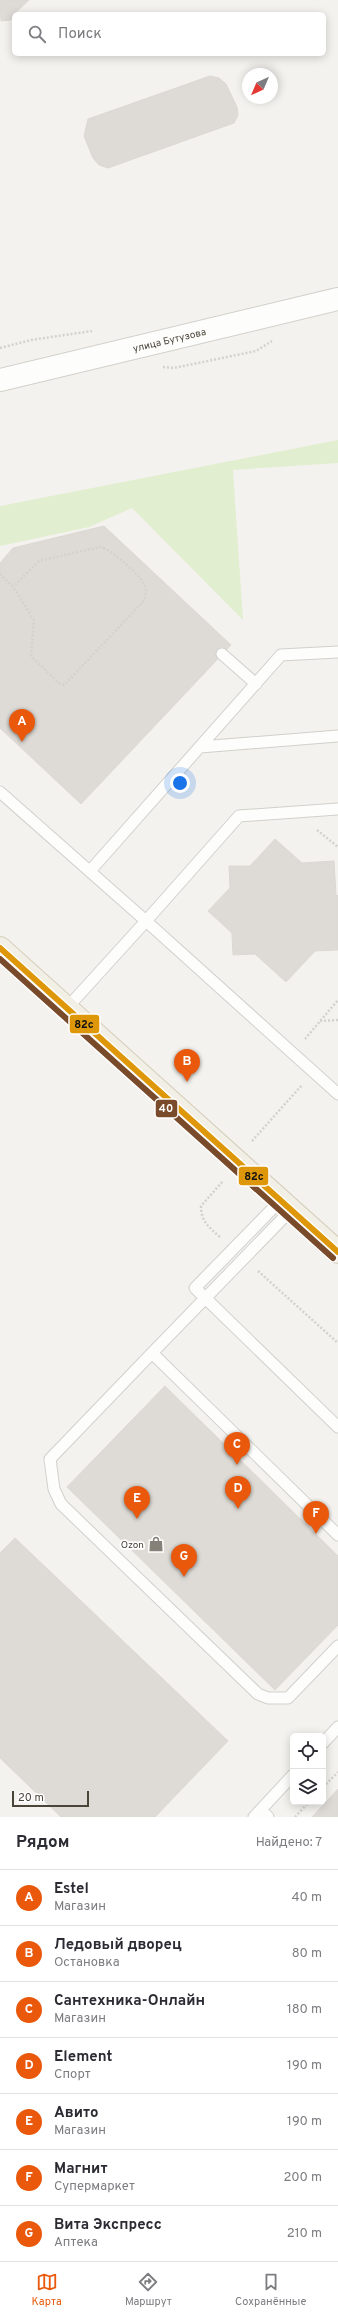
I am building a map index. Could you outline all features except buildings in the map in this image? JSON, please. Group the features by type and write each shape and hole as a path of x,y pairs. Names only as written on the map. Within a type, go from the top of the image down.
{"main road":[{"path":"0,948 338,1252"}],"street":[{"name":"улица Бутузова","path":"0,380 338,299"}],"lane":[{"path":"90,871 281,655 338,652"},
{"path":"222,654 256,684"},
{"path":"200,747 338,736"},
{"path":"0,792 338,1094"},
{"path":"67,1008 239,816 338,809"},
{"path":"285,1205 206,1298 50,1458 54,1489 61,1504 258,1694 268,1698 288,1698 338,1646"},
{"path":"206,1298 338,1427"},
{"path":"152,1353 338,1535"},
{"path":"326,1740 338,1727"},
{"path":"261,1815 290,1779"}],"path":[{"path":"0,348 31,340 100,330"},
{"path":"0,574 13,587 34,620 31,656 59,683 64,685 143,602 146,589 143,582 109,550 100,547 40,561 13,587"},
{"path":"293,1053 338,1000"},
{"path":"320,1022 338,1020"},
{"path":"326,1784 338,1772"},
{"path":"295,1817 306,1805"}],"green space":[{"path":"338,440 338,463 233,470 243,620 132,508 89,527 0,546 0,506"}],"transit line":[{"name":"82с","path":"0,948 338,1252"},
{"name":"40","path":"0,959 333,1258"}],"place":[{"name":"Estel","path":"22,742"},
{"name":"Ледовый дворец","path":"187,1082"},
{"name":"Сантехника-Онлайн","path":"237,1465"},
{"name":"Element","path":"238,1509"},
{"name":"Авито","path":"137,1519"},
{"name":"Магнит","path":"316,1534"},
{"name":"Ozon","path":"156,1544"},
{"name":"Вита Экспресс","path":"184,1577"}]}
